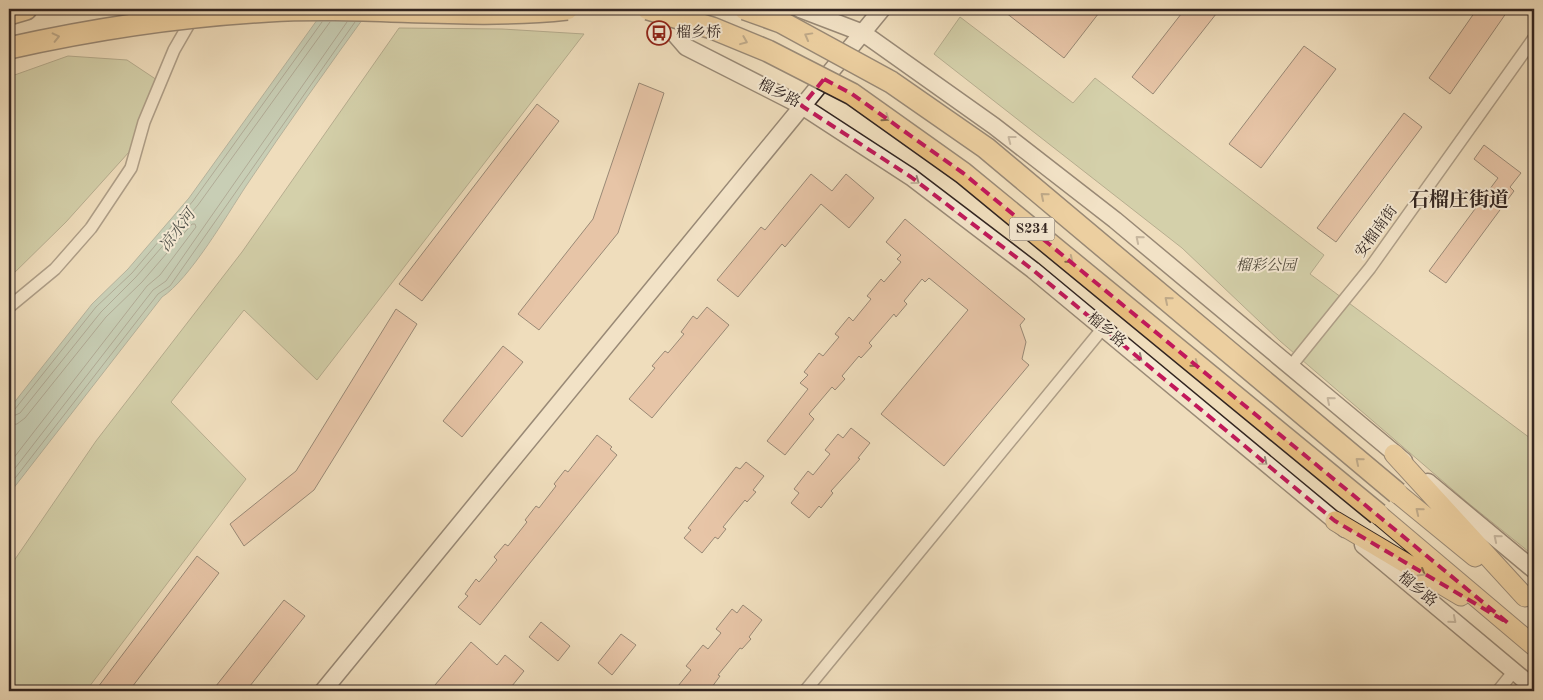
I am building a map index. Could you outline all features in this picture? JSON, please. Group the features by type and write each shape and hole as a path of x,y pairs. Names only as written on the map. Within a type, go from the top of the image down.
{"highway":[{"path":"9,14 26,9"},
{"path":"9,48 87,31 268,11 371,10 522,14 567,9"},
{"name":"榴乡路","path":"648,9 712,28 768,50 852,94 963,173 1378,514"},
{"name":"S234","path":"745,9 781,22 891,82 986,148 1397,492"},
{"path":"760,9 781,22"}],"main road":[{"path":"1394,454 1529,601"},
{"path":"1397,492 1529,601"},
{"name":"榴乡路","path":"1378,514 1534,646"},
{"path":"1335,521 1508,623"}],"street":[{"path":"9,307 56,270 91,228 130,168 144,122 174,50 197,9"},
{"name":"榴乡路","path":"653,9 686,47 802,106 911,177 1033,270 1534,688"},
{"path":"800,9 863,33 994,126 1115,220 1534,570"},
{"path":"326,690 882,9"},
{"name":"安榴南街","path":"1291,366 1370,268 1534,38"},
{"path":"805,691 1102,328"},
{"path":"1498,691 1514,671"}],"highlighted area":[{"path":"824,79 852,94 963,173 1508,623 1335,521 1033,270 911,177 802,106"}],"green space":[{"name":"榴彩公园","path":"960,17 1073,103 1095,78 1324,255 1310,274 1534,441 1534,556 1467,502 1280,341 1182,248 934,54"},
{"path":"399,28 502,29 584,34 317,380 244,310 171,402 246,479 86,691 9,691 9,568 96,441 242,252"},
{"path":"68,56 127,60 157,80 147,132 66,222 9,278 9,77"}],"water":[{"name":"凉水河","path":"325,9 370,9 276,141 184,277 162,297 9,494 9,409 92,304 128,269 189,198"}],"building":[{"path":"1001,9 1102,9 1064,58"},
{"path":"1185,9 1220,9 1153,94 1132,77"},
{"path":"1477,9 1509,9 1450,94 1429,78"},
{"path":"1304,46 1336,69 1261,168 1229,144"},
{"path":"639,83 664,93 618,233 539,330 518,314 593,219"},
{"path":"537,104 559,121 422,301 399,284"},
{"path":"1404,113 1422,127 1336,242 1317,228"},
{"path":"1484,145 1521,173 1510,187 1514,191 1446,283 1429,271 1498,178 1474,159"},
{"path":"811,174 832,191 846,174 874,198 849,228 821,204 785,247 782,244 738,297 717,280 761,227 765,230"},
{"path":"905,219 1025,319 1020,325 1026,342 1022,359 1029,365 944,466 881,414 968,310 929,278 925,282 922,279 904,301 907,304 896,317 894,314 869,343 872,346 861,358 859,356 842,376 845,379 835,390 832,387 809,414 814,419 785,455 767,441 808,389 800,383 808,375 804,372 819,353 823,356 839,337 835,334 849,317 853,321 871,299 867,296 881,279 884,282 901,262 897,259 901,255 886,242"},
{"path":"707,307 729,325 652,418 629,399 655,368 652,366 665,351 668,353 684,334 681,332 693,316 697,319"},
{"path":"396,309 417,324 314,490 244,546 230,524 296,471"},
{"path":"503,346 523,362 462,437 443,421"},
{"path":"851,428 870,443 858,458 860,459 831,491 833,493 821,508 819,506 809,518 791,503 799,493 794,489 808,471 813,475 830,454 825,450 838,434 843,438"},
{"path":"597,435 612,447 610,449 617,455 480,625 458,607 468,596 465,594 476,579 479,582 497,560 494,557 505,544 508,546 527,522 525,520 536,506 539,508 556,486 554,484 565,470 568,472"},
{"path":"746,462 764,476 753,490 756,492 747,502 745,500 723,527 726,529 718,539 715,537 702,553 684,538 691,530 688,528 736,467 740,469"},
{"path":"197,556 219,573 129,691 95,691"},
{"path":"284,600 305,616 246,691 212,691"},
{"path":"743,605 762,620 749,637 751,639 742,649 740,648 718,675 720,676 712,687 710,685 705,691 674,691 691,670 686,666 703,645 708,649 721,633 716,629 732,609 737,613"},
{"path":"541,622 570,646 558,661 529,637"},
{"path":"621,634 636,645 612,675 598,663"},
{"path":"471,642 497,665 505,655 524,671 508,691 430,691"}],"place":[{"name":"榴乡桥","path":"659,33"}],"district":[{"name":"石榴庄街道","path":"1459,201"}]}
